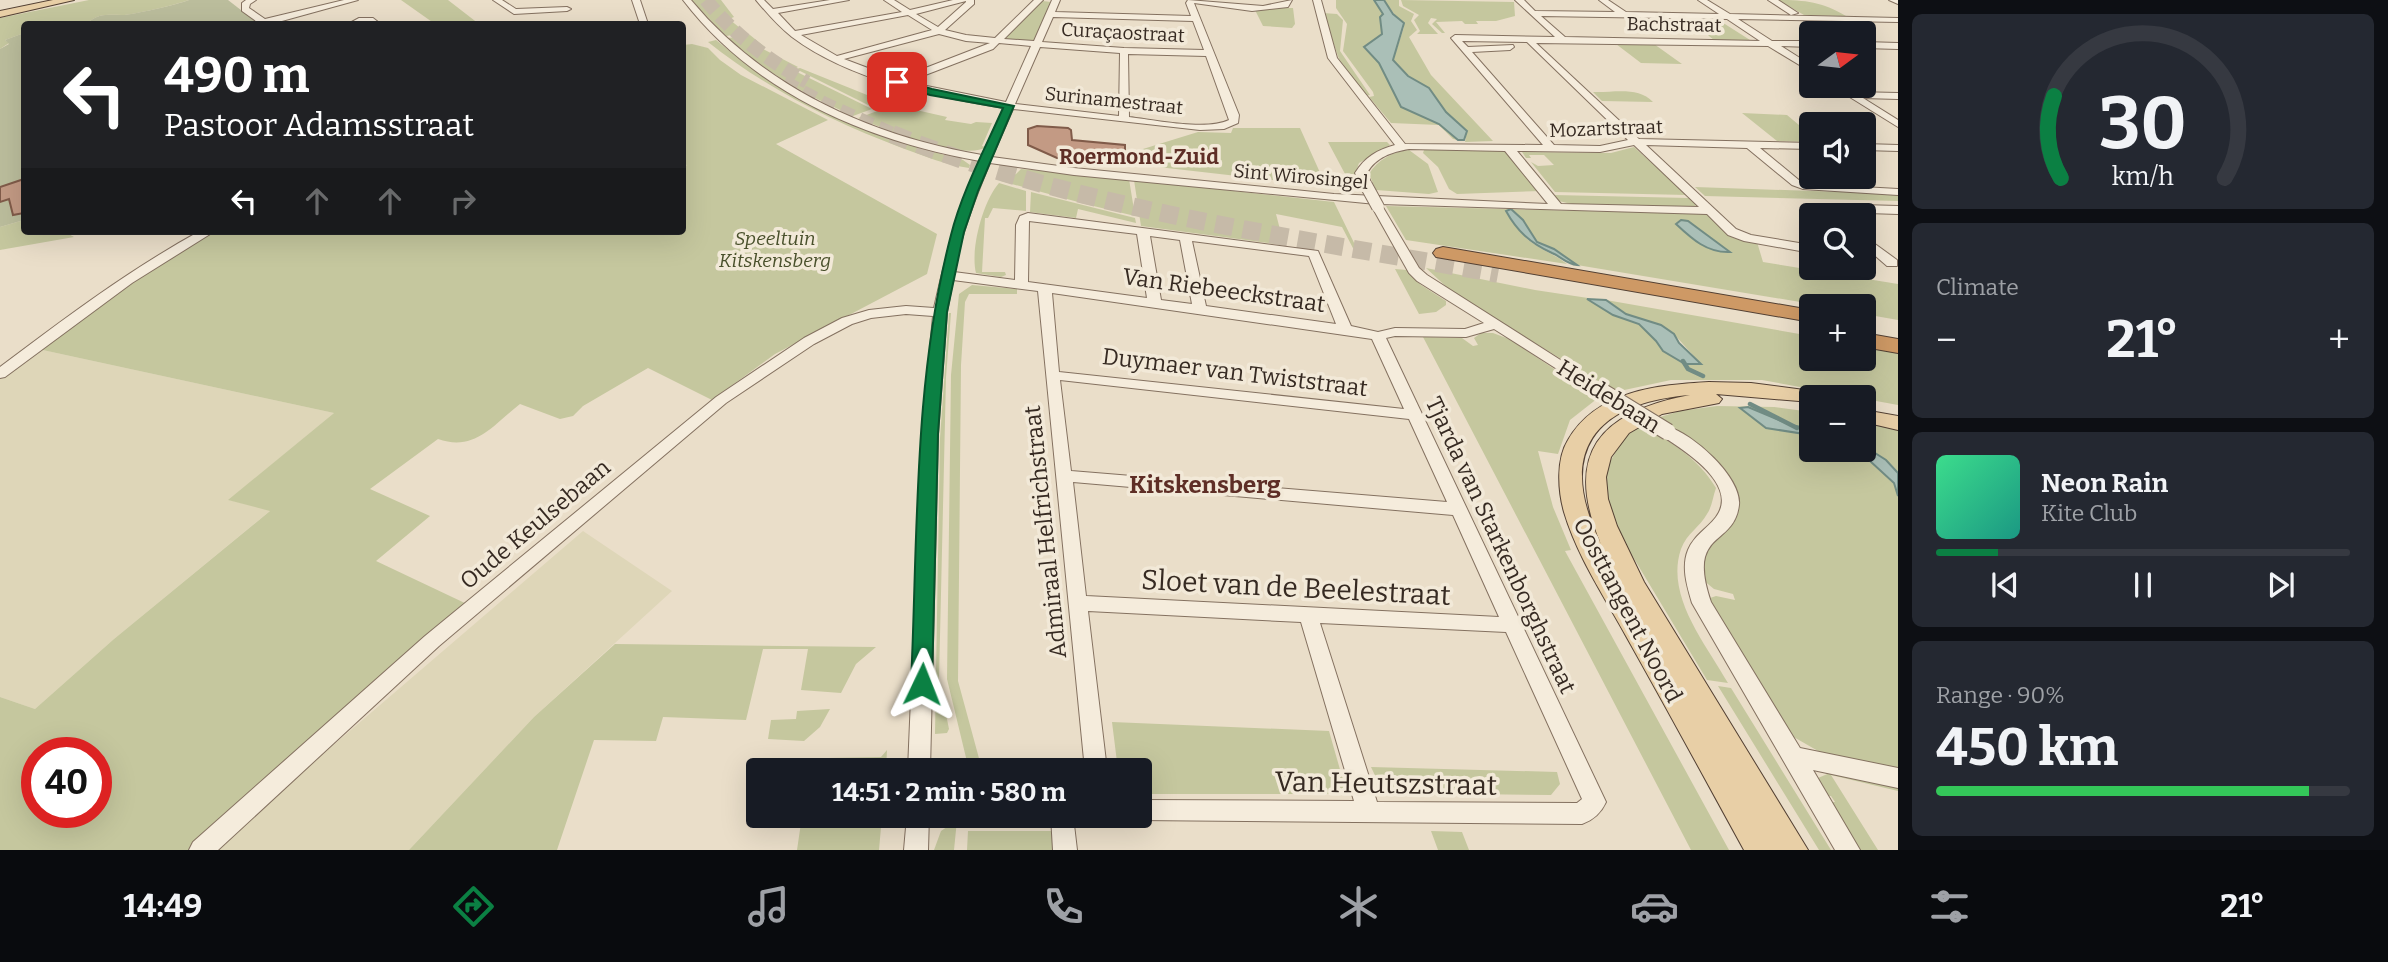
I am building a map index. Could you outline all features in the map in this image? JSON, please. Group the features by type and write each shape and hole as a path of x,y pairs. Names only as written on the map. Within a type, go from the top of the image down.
{"highway":[{"path":"1443,253 1799,314"},
{"path":"1498,274 1799,328"},
{"path":"1876,328 1898,332"},
{"path":"1876,342 1898,346"}],"main road":[{"path":"0,13 69,0"},
{"name":"Oosttangent Noord","path":"1761,850 1630,621 1580,525 1572,498 1571,465 1578,443 1591,424 1610,410 1647,395 1693,387 1718,386 1799,395"},
{"name":"Oosttangent Noord","path":"1792,850 1628,572 1601,515 1595,478 1598,459 1605,444 1630,421 1659,408 1699,400 1724,399 1799,406"},
{"path":"1876,407 1898,412"},
{"path":"1876,418 1898,423"}],"street":[{"path":"252,0 246,3 245,9 262,21"},
{"path":"272,21 354,0"},
{"path":"497,0 514,12 567,9"},
{"path":"636,0 643,21"},
{"name":"Sint Wirosingel","path":"687,0 703,22 738,55 800,95 892,135 986,159 1072,171 1356,199 1709,211"},
{"name":"Surinamestraat","path":"760,0 793,34 835,59 930,92 1009,106 1216,128 1228,125 1234,119 1209,53"},
{"path":"769,12 845,0"},
{"path":"888,0 939,31"},
{"path":"793,34 963,0"},
{"path":"835,59 939,31 971,2 969,0"},
{"path":"897,82 998,42 1039,0"},
{"path":"919,758 930,434 940,312 958,232 986,159 1056,0"},
{"path":"1209,53 1190,3 1194,0 1236,7 1265,8 1286,5 1288,0"},
{"path":"1317,0 1333,58 1402,147"},
{"path":"1519,0 1562,39"},
{"path":"1603,0 1623,14"},
{"path":"1702,0 1799,61"},
{"path":"1772,0 1794,13"},
{"path":"1532,13 1898,20"},
{"path":"1050,14 1195,19"},
{"path":"1641,15 1677,41"},
{"path":"1762,17 1799,38"},
{"path":"1872,19 1889,28"},
{"name":"Curaçaostraat","path":"939,31 998,42 1124,51 1209,53"},
{"path":"1551,148 1455,38 1535,42 1635,142 1739,236 1799,247"},
{"name":"Bachstraat","path":"1535,42 1562,39 1799,44"},
{"path":"1464,50 1535,42"},
{"path":"1876,45 1898,46"},
{"path":"1124,51 1124,118"},
{"path":"1876,95 1898,96"},
{"path":"1857,98 1898,124"},
{"path":"1875,110 1898,111"},
{"name":"Mozartstraat","path":"1402,147 1609,148 1635,142 1799,146"},
{"path":"1749,144 1796,183 1807,187 1898,192"},
{"name":"Heidebaan","path":"1402,147 1381,153 1365,166 1361,173 1414,270 1493,325 1668,432 1717,471 1729,492 1728,513 1701,542 1694,571 1696,583 1710,621 1848,850"},
{"path":"1508,147 1557,207"},
{"path":"1876,148 1896,150"},
{"path":"1876,209 1898,210"},
{"path":"1021,285 1023,225 1024,219 1028,217 1143,230 1314,254 1345,329"},
{"path":"1143,230 1155,303"},
{"path":"0,374 124,281 169,251 201,235"},
{"path":"1185,236 1200,308"},
{"path":"1876,249 1895,263"},
{"path":"1876,260 1895,263"},
{"name":"Van Riebeeckstraat","path":"947,275 1200,308 1378,336 1395,332 1466,332 1493,325"},
{"name":"Admiraal Helfrichstraat","path":"1045,289 1095,758"},
{"name":"Oude Keulsebaan","path":"201,850 432,641 721,400 809,341 847,321 869,314 906,310 940,312"},
{"name":"Tjarda van Starkenborghstraat","path":"1378,336 1581,773"},
{"name":"Duymaer van Twiststraat","path":"1053,376 1077,376 1413,415"},
{"path":"1064,476 1457,509"},
{"name":"Sloet van de Beelestraat","path":"1078,603 1309,617 1511,625"},
{"path":"1309,617 1369,813"},
{"path":"1791,756 1898,778"},
{"name":"Van Heutszstraat","path":"1152,810 1582,814 1595,802 1581,773"},
{"path":"916,850 917,828"},
{"path":"1063,828 1065,850"}],"shaded area":[{"path":"1374,0 1384,0 1393,14 1404,23 1393,60 1408,76 1429,88 1446,112 1467,131 1464,140 1458,140 1439,124 1401,107 1379,63 1364,47 1382,34 1380,17 1383,14"},
{"path":"1511,209 1523,220 1537,242 1554,249 1577,265 1525,236 1506,211"},
{"path":"1681,220 1688,221 1730,252 1714,250 1700,244 1676,224"},
{"path":"1587,299 1606,300 1626,314 1661,325 1674,334 1679,343 1701,364 1685,364 1663,351 1639,324 1613,315"},
{"path":"38,349 334,413 229,500 271,510 114,639 35,709 0,697 0,379"},
{"path":"1748,407 1799,427 1799,433 1766,428 1740,408"},
{"path":"1876,454 1898,473 1898,496 1894,483 1871,462 1876,462"},
{"path":"583,531 672,591 534,717 409,850 211,850"}],"green space":[{"path":"89,0 189,0 136,13 102,16 90,21 21,21 21,34 5,40 9,43 0,49 0,18"},
{"path":"189,0 228,0 255,21 90,21 101,16 166,7"},
{"path":"401,0 448,0 475,21 431,21"},
{"path":"691,0 721,0 734,17 729,19 746,33 726,36"},
{"path":"1336,0 1374,0 1383,14 1380,17 1382,34 1364,48 1379,63 1401,107 1439,124 1458,140 1453,139 1439,125 1391,123 1369,97 1374,96 1373,92 1343,51 1347,24 1336,8"},
{"path":"1384,0 1399,0 1399,6 1414,14 1411,21 1417,30 1409,37 1431,75 1493,141 1465,142 1467,131 1446,112 1429,88 1408,76 1393,61 1404,27"},
{"path":"1401,0 1514,2 1515,16 1496,21 1476,21 1478,24 1465,24 1462,21 1436,22 1445,33 1432,24 1437,19 1431,18 1428,23 1438,34 1417,34 1420,31 1414,20 1419,15 1403,6"},
{"path":"1778,0 1814,3 1846,16 1804,15"},
{"path":"1043,1 1051,2 1034,40 1026,42 1005,39"},
{"path":"1254,8 1293,8 1295,24 1292,28 1263,26"},
{"path":"1323,13 1337,14 1343,20 1340,51 1370,95 1366,96 1339,59"},
{"path":"1702,19 1717,19 1750,40 1714,40 1704,32 1708,25"},
{"path":"21,34 21,221 0,227 0,49 9,44 5,40"},
{"path":"750,35 765,47 763,49 798,67 793,70 872,109 853,116 818,100 772,73 728,38"},
{"path":"716,40 772,80 833,114 897,140 963,160 970,165 969,168 919,154 825,115 776,89 708,42"},
{"name":"Speeltuin Kitskensberg","path":"692,44 708,48 741,75 828,120 776,144 937,234 927,274 775,354 712,400 648,368 583,406 573,416 560,419 520,404 492,428 473,439 451,442 438,439 370,489 430,516 376,561 469,605 191,850 0,850 0,697 35,709 114,639 270,511 228,500 334,413 38,349 102,301 208,235 686,235 686,45"},
{"path":"1616,44 1654,44 1682,64 1641,63"},
{"path":"800,68 887,103 874,108 796,69"},
{"path":"1593,92 1633,92 1653,102 1602,101"},
{"path":"894,105 947,117 945,120 971,124 992,123 982,146 986,147 960,150 942,147 903,136 858,118"},
{"path":"1742,113 1787,115 1799,125 1799,142 1777,141"},
{"path":"1233,128 1300,128 1326,186 1132,164 1130,153 1198,132 1231,133"},
{"path":"1328,142 1387,142 1390,145 1359,163 1355,174 1359,188 1352,187"},
{"path":"1634,147 1687,195 1555,192 1531,162 1538,166 1554,165 1544,155 1529,155 1531,158 1526,158 1522,152 1611,153"},
{"path":"1429,148 1501,150 1510,154 1541,191 1457,194 1449,189 1438,167 1423,153"},
{"path":"1409,150 1428,164 1438,192 1429,194 1376,190 1369,174 1372,169 1386,157"},
{"path":"1021,169 1129,179 1135,216 1081,203 1082,198 1078,197 1078,202 1001,181"},
{"path":"1134,180 1334,202 1359,253 1355,252 1342,227 1276,214 1284,245 1141,226"},
{"path":"999,183 1026,191 1026,211 993,208 988,218 985,218 982,272 1005,272 1006,275 1001,277 976,273 975,263 979,226 988,201"},
{"path":"1695,187 1898,194 1898,201 1705,196"},
{"path":"1031,192 1135,218 1136,223 1078,209 1076,218 1030,212"},
{"path":"1554,195 1689,198 1697,205 1571,204 1559,201"},
{"path":"1386,206 1706,214 1733,238 1757,242 1763,262 1799,268 1799,280 1873,280 1898,284 1898,320 1876,316 1876,294 1799,294 1799,302 1577,265 1554,249 1537,242 1527,230 1512,220 1528,240 1567,264 1406,240"},
{"path":"21,221 21,235 74,237 0,250 0,227"},
{"path":"1426,268 1588,298 1613,315 1639,324 1657,341 1663,351 1685,364 1700,363 1674,334 1615,309 1606,300 1799,334 1799,371 1876,371 1876,348 1898,353 1898,405 1876,401 1876,385 1799,387 1762,380 1671,380 1615,392 1452,292"},
{"path":"1395,269 1407,270 1421,285 1446,301 1446,305 1436,312 1419,314"},
{"path":"972,285 1017,289 1017,294 969,294 965,302 961,365 958,681 979,758 966,758 947,679 951,375 959,294"},
{"path":"949,313 939,680 949,729 947,733 935,734 940,438"},
{"path":"1481,333 1493,333 1509,339 1598,398 1570,420 1558,454 1538,451 1553,507 1571,550 1565,551 1729,850 1691,850 1423,337 1462,338 1473,346 1478,345 1474,338"},
{"path":"1717,406 1799,410 1799,426 1757,410 1741,408 1766,428 1799,433 1799,462 1871,462 1894,483 1898,496 1898,774 1825,755 1792,736 1707,599 1716,596 1735,600 1733,594 1714,589 1703,580 1703,561 1735,493 1657,418 1680,411"},
{"path":"1876,423 1898,428 1898,473 1876,454"},
{"path":"1642,425 1693,460 1716,488 1709,511 1681,549 1679,584 1690,619 1728,683 1707,680 1609,517 1606,480 1609,463 1627,434"},
{"path":"615,644 876,647 856,664 841,693 801,690 808,649 763,649 746,720 663,717 656,741 594,740 557,850 409,850 534,717"},
{"path":"1718,686 1731,688 1831,850 1819,850"},
{"path":"830,709 820,727 804,741 768,739 771,720 796,719 797,711"},
{"path":"1112,722 1329,731 1345,787 1337,794 1152,794 1152,758 1116,758"},
{"path":"887,750 887,758 828,758 881,757"},
{"path":"1371,767 1557,772 1560,784 1551,795 1391,793 1381,788"},
{"path":"1832,772 1898,784 1898,791 1831,775 1878,850 1855,850 1826,802 1835,802 1831,796 1822,796 1816,786 1818,778"},
{"path":"800,828 881,828 879,850 797,850"},
{"path":"956,828 954,850 934,850 941,831"},
{"path":"968,831 1056,831 1057,850 967,850"},
{"path":"1431,831 1462,832 1469,850 1438,850"}],"building":[{"path":"1037,126 1068,128 1071,130 1072,140 1125,145 1125,155 1101,156 1096,159 1057,158 1028,145 1028,129"},
{"path":"21,180 21,214 13,215 9,199 0,202 0,187"}],"waterway":[{"path":"1683,361 1688,369 1703,376"},
{"path":"1750,404 1797,428"}],"tunnel":[{"path":"706,0 752,46 807,82"},
{"path":"784,82 827,105 895,135"},
{"path":"895,135 965,161 1115,202 1268,234 1498,274"}],"district":[{"name":"Roermond-Zuid","path":"1139,157"},
{"name":"Kitskensberg","path":"1205,485"}],"route":[{"path":"897,82 930,92 1009,106 972,191 958,232 940,312 930,434 922,684"}]}
